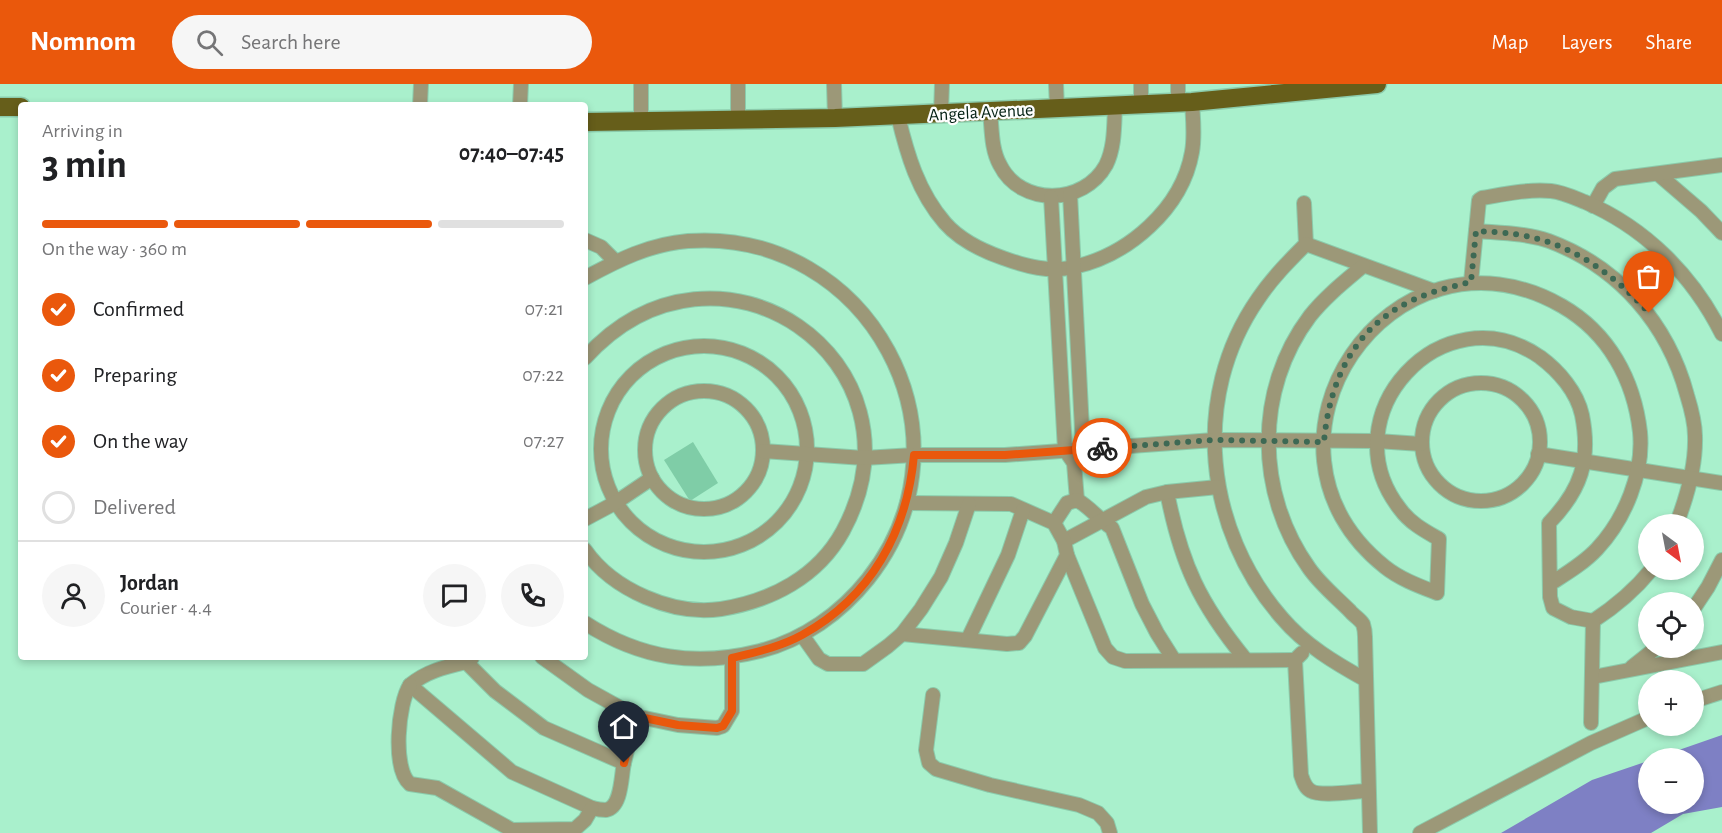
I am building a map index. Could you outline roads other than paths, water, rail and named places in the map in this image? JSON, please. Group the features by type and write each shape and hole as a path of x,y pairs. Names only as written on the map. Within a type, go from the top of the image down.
{"main road":[{"name":"Angela Avenue","path":"588,122 835,118 1185,103 1377,84"},
{"path":"0,107 18,107"}],"street":[{"path":"420,102 421,84"},
{"path":"520,102 521,84"},
{"path":"641,84 641,121"},
{"path":"738,84 738,120"},
{"path":"834,84 835,118"},
{"path":"941,113 942,84"},
{"path":"1056,84 1057,108"},
{"path":"1141,84 1141,105"},
{"path":"898,116 916,178 933,208 946,225 967,241 996,256 1034,268 1073,267 1101,258 1125,246 1154,222 1172,200 1192,154 1194,132 1178,84"},
{"path":"990,111 994,152 1000,167 1022,189 1036,195 1052,197 1070,194 1084,188 1106,165 1113,141 1115,106"},
{"path":"1593,206 1603,188 1615,179 1722,165"},
{"path":"1658,174 1701,211 1722,233"},
{"path":"1471,282 1477,203 1482,198 1526,191 1553,191 1593,206 1626,224 1655,246 1681,271 1703,300 1722,334"},
{"path":"1070,194 1083,449 1074,463"},
{"path":"1052,197 1065,450 1074,463 1077,500"},
{"path":"1304,203 1306,244 1280,270 1257,300 1239,332 1226,367 1218,403 1214,440 1218,487 1227,523 1241,558 1260,590 1283,620 1310,645 1337,664 1366,680"},
{"path":"1476,231 1514,234 1548,241 1581,256 1610,274 1649,313 1674,356 1691,408 1695,436 1692,479 1680,514"},
{"path":"588,276 633,253 659,245 713,240 740,243 767,250 792,259 816,272 858,306 875,327 889,350 901,375 908,401 913,428 914,455 907,503 895,536 878,566 864,584 831,616 802,635 771,648 732,658 683,659 628,646 588,625"},
{"path":"588,241 601,247 615,261"},
{"path":"1306,244 1434,291"},
{"path":"1363,266 1310,316 1290,348 1272,404 1268,441 1270,480 1293,544 1310,570 1363,624 1370,833"},
{"path":"1550,584 1575,568 1598,549 1629,499 1637,471 1640,435 1635,400 1622,367 1602,338 1576,314 1545,296 1511,286 1471,282 1434,291 1408,302 1384,318 1358,345 1334,386 1326,413 1324,442 1334,498 1347,525 1364,548 1386,567 1410,582 1437,593 1439,539 1418,527 1400,510 1391,496 1379,466 1377,441 1381,415 1391,391 1408,370 1429,354 1453,343 1479,339 1506,342 1530,351 1552,366 1569,386 1581,410 1586,435 1584,462 1572,495 1549,523 1550,597 1553,608 1571,617 1593,621 1613,608 1643,580"},
{"path":"588,355 619,326 638,314 671,303 705,298 751,303 793,322 827,352 841,370 852,391 864,435 861,487 852,514 820,562 798,581 773,595 745,605 717,609 688,608 659,602 633,591 609,575 588,553"},
{"path":"720,346 757,359 773,370 797,401 808,438 803,483 791,506 774,526 752,541 728,550 702,553 676,549 652,539 631,523 615,503 602,466 602,437 609,409 618,392 645,364 663,354 681,348 720,346"},
{"path":"1477,383 1495,385 1512,392 1526,404 1535,419 1540,436 1538,454 1532,470 1522,484 1508,494 1492,500 1475,501 1458,497 1443,488 1432,476 1424,461 1421,444 1424,426 1431,409 1444,396 1460,387 1477,383"},
{"path":"701,391 729,396 742,404 759,427 764,451 760,471 742,495 730,503 715,508 700,509 671,500 660,490 646,464 645,449 647,435 662,409 673,400 686,394 701,391"},
{"path":"764,451 864,458 914,455 1005,455 1214,440 1377,441 1421,444"},
{"path":"1538,454 1722,483"},
{"path":"588,517 615,503 652,477"},
{"path":"902,634 1007,644 1019,643 1025,636 1065,548 1101,521 1136,501 1167,492 1218,487"},
{"path":"1167,492 1174,529 1186,565 1198,591 1222,631 1246,660"},
{"path":"1054,523 1067,503 1077,500 1112,528 1142,604 1174,660"},
{"path":"907,503 997,502 1011,504 1054,523 1105,648 1113,657 1125,661 1295,660 1310,645"},
{"path":"802,635 819,658 828,664 842,666 863,664 902,634 941,577 956,543 969,504"},
{"path":"968,639 1008,555 1023,510"},
{"path":"1704,593 1722,560"},
{"path":"1591,723 1593,621"},
{"path":"1593,677 1722,652"},
{"path":"546,660 588,690 635,716 678,725 717,728 723,726 732,711 732,658"},
{"path":"1629,669 1643,658"},
{"path":"467,660 432,670 421,676 410,685 404,695 399,728 403,776 410,784 436,788 512,830 575,829 585,820 592,808"},
{"path":"471,660 495,691 544,728 624,763"},
{"path":"1295,660 1301,775 1305,785 1312,792 1322,793 1368,791"},
{"path":"410,685 512,772 592,808 604,810 612,807 617,800 635,716"},
{"path":"1704,698 1722,692"},
{"path":"933,695 926,750 929,763 936,769 990,785 1080,805 1098,813 1107,823 1110,833"},
{"path":"1420,833 1591,743 1638,722"}],"water":[{"path":"1722,735 1722,807 1704,810 1704,748 1685,748"},
{"path":"1638,764 1638,814 1683,814 1651,833 1501,833 1592,780"}]}
